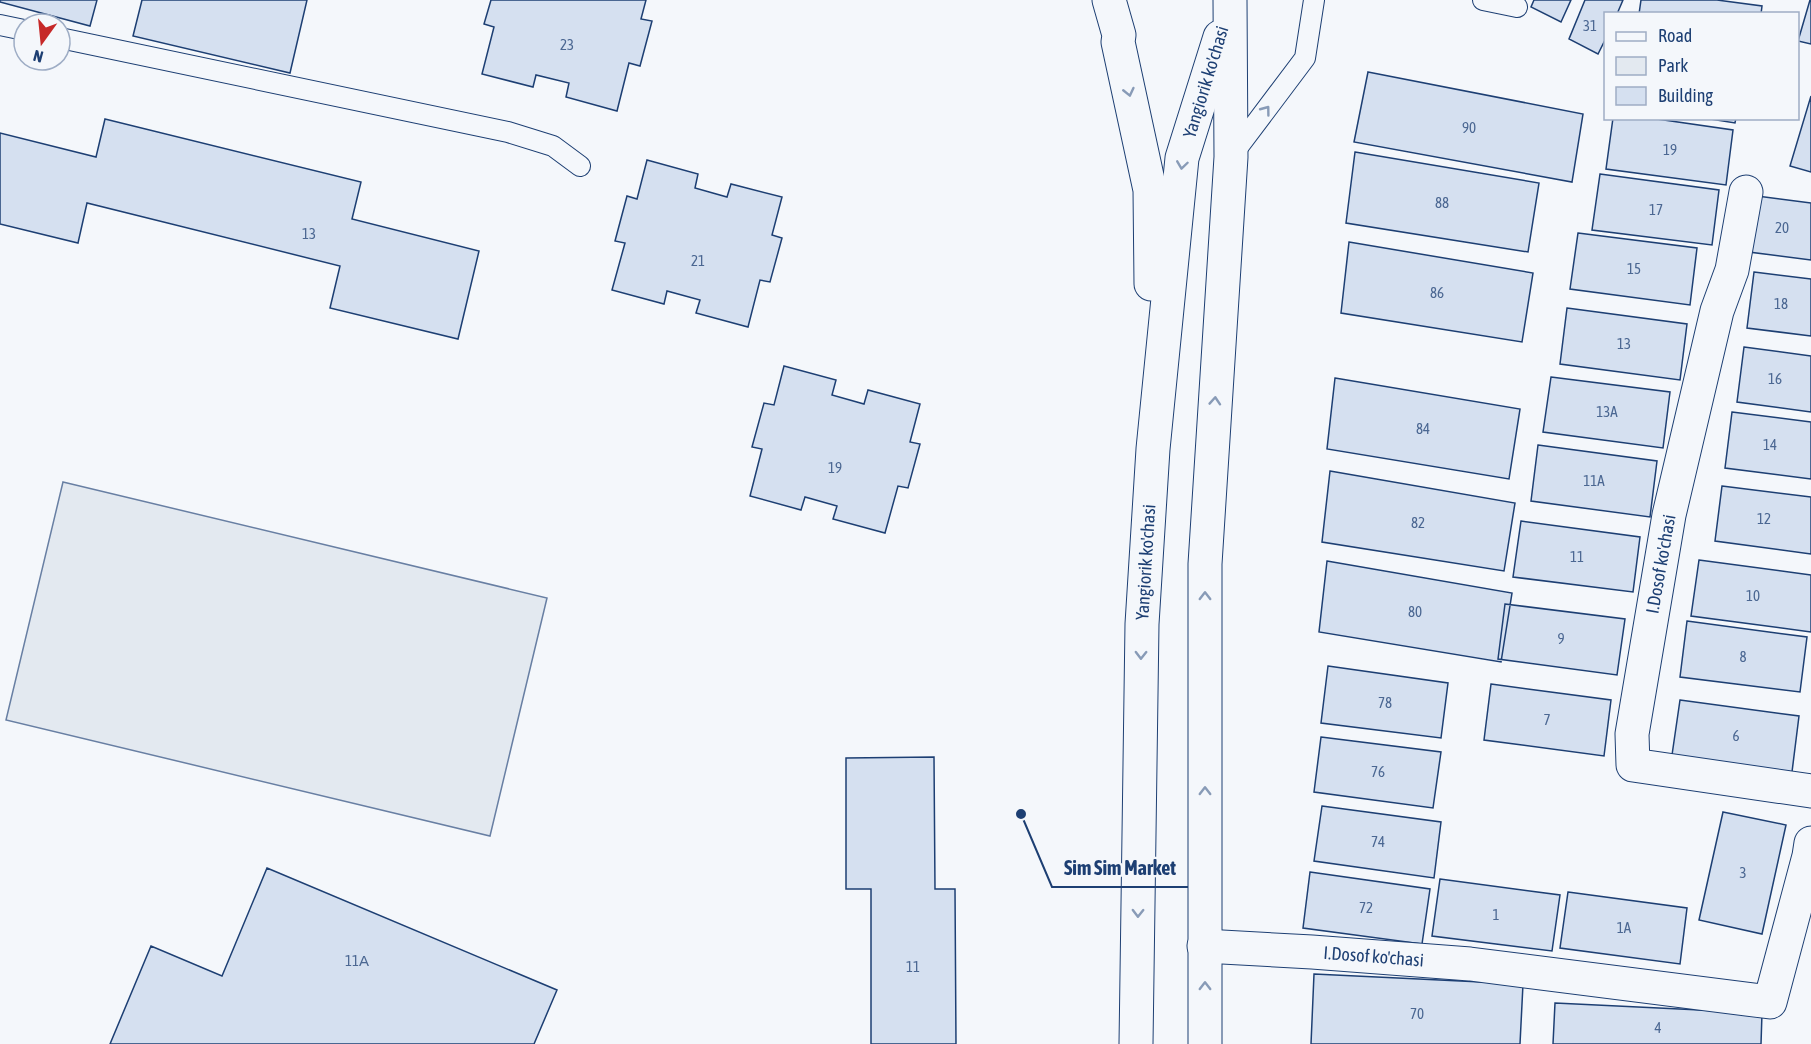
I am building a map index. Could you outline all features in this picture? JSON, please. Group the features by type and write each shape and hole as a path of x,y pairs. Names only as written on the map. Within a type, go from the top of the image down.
{"main road":[{"path":"1109,0 1119,35"},
{"path":"1123,0 1118,42 1150,190 1153,449"},
{"name":"Yangiorik ko'chasi","path":"1205,1044 1205,564 1231,157 1230,4"},
{"name":"Yangiorik ko'chasi","path":"1136,1044 1142,624 1153,449 1182,158 1230,4"},
{"name":"I.Dosof ko'chasi","path":"1746,192 1732,270 1717,311 1669,515 1632,734 1633,765 1811,790"},
{"name":"I.Dosof ko'chasi","path":"1204,946 1470,964 1770,1002 1811,843"}],"lane":[{"path":"1231,157 1305,58 1314,0"},
{"path":"1483,0 1517,7"},
{"path":"72,41 508,132 553,146 580,166"}],"green space":[{"path":"63,482 547,598 490,836 6,720"}],"building":[{"path":"0,0 97,0 90,26 72,21 72,12 38,12 0,2"},
{"path":"142,0 307,0 290,73 133,36"},
{"path":"491,0 646,0 641,19 652,21 640,66 629,63 617,111 566,97 569,83 536,75 533,87 482,74 494,27 484,24"},
{"path":"1534,0 1571,0 1561,22 1531,7"},
{"path":"1585,0 1623,0 1618,12 1604,12 1604,42 1598,54 1569,39"},
{"path":"1641,0 1717,0 1762,6 1761,12 1639,12"},
{"path":"1811,0 1811,44 1799,41"},
{"path":"1368,72 1583,114 1572,182 1354,142"},
{"path":"1811,96 1811,172 1790,166"},
{"path":"105,119 361,182 352,219 479,251 458,339 330,308 340,266 87,203 78,243 0,224 0,133 96,157"},
{"path":"1613,120 1664,120 1733,130 1726,185 1606,169"},
{"path":"1716,120 1736,120 1735,123"},
{"path":"1355,152 1539,183 1528,252 1346,223"},
{"path":"647,160 698,174 695,188 727,197 731,184 782,197 772,235 782,238 770,282 760,280 748,327 696,313 700,300 667,291 664,304 612,290 625,243 615,241 627,196 637,199"},
{"path":"1600,174 1719,190 1712,245 1592,230"},
{"path":"1757,196 1811,203 1811,260 1749,252"},
{"path":"1578,233 1697,248 1690,305 1570,289"},
{"path":"1349,242 1533,273 1522,342 1341,313"},
{"path":"1754,272 1811,279 1811,336 1747,328"},
{"path":"1567,308 1687,324 1680,380 1560,364"},
{"path":"1744,347 1811,356 1811,412 1737,402"},
{"path":"784,366 836,380 832,395 864,404 868,390 920,404 910,442 920,444 908,488 898,486 885,533 833,519 837,506 805,497 801,510 750,496 762,449 752,447 764,403 774,405"},
{"path":"1551,377 1670,392 1663,448 1543,432"},
{"path":"1335,378 1520,409 1509,479 1327,449"},
{"path":"1732,412 1811,422 1811,479 1725,468"},
{"path":"1538,445 1657,461 1650,517 1531,501"},
{"path":"1330,471 1515,503 1504,571 1322,542"},
{"path":"1722,486 1811,497 1811,554 1715,541"},
{"path":"1521,521 1640,537 1633,592 1513,577"},
{"path":"1699,560 1811,575 1811,632 1691,616"},
{"path":"1327,561 1512,593 1501,662 1319,632"},
{"path":"1505,604 1625,619 1617,675 1498,659"},
{"path":"1687,621 1807,637 1800,692 1680,677"},
{"path":"1328,666 1448,683 1441,738 1321,723"},
{"path":"1491,684 1611,700 1604,756 1484,740"},
{"path":"1680,700 1799,716 1792,772 1672,755"},
{"path":"1321,737 1441,752 1433,808 1314,792"},
{"path":"934,757 935,889 955,889 956,1044 871,1044 871,889 846,889 846,758"},
{"path":"1322,806 1441,822 1434,878 1314,861"},
{"path":"1723,812 1786,825 1762,934 1699,920"},
{"path":"267,868 557,990 534,1044 110,1044 151,946 222,976"},
{"path":"1310,872 1430,889 1422,944 1303,928"},
{"path":"1440,879 1560,895 1552,951 1432,936"},
{"path":"1568,892 1687,908 1680,964 1560,948"},
{"path":"1314,974 1523,984 1520,1044 1311,1044"},
{"path":"1555,1003 1762,1013 1761,1044 1553,1044"}],"place":[{"name":"Sim Sim Market","path":"1021,814"}]}
